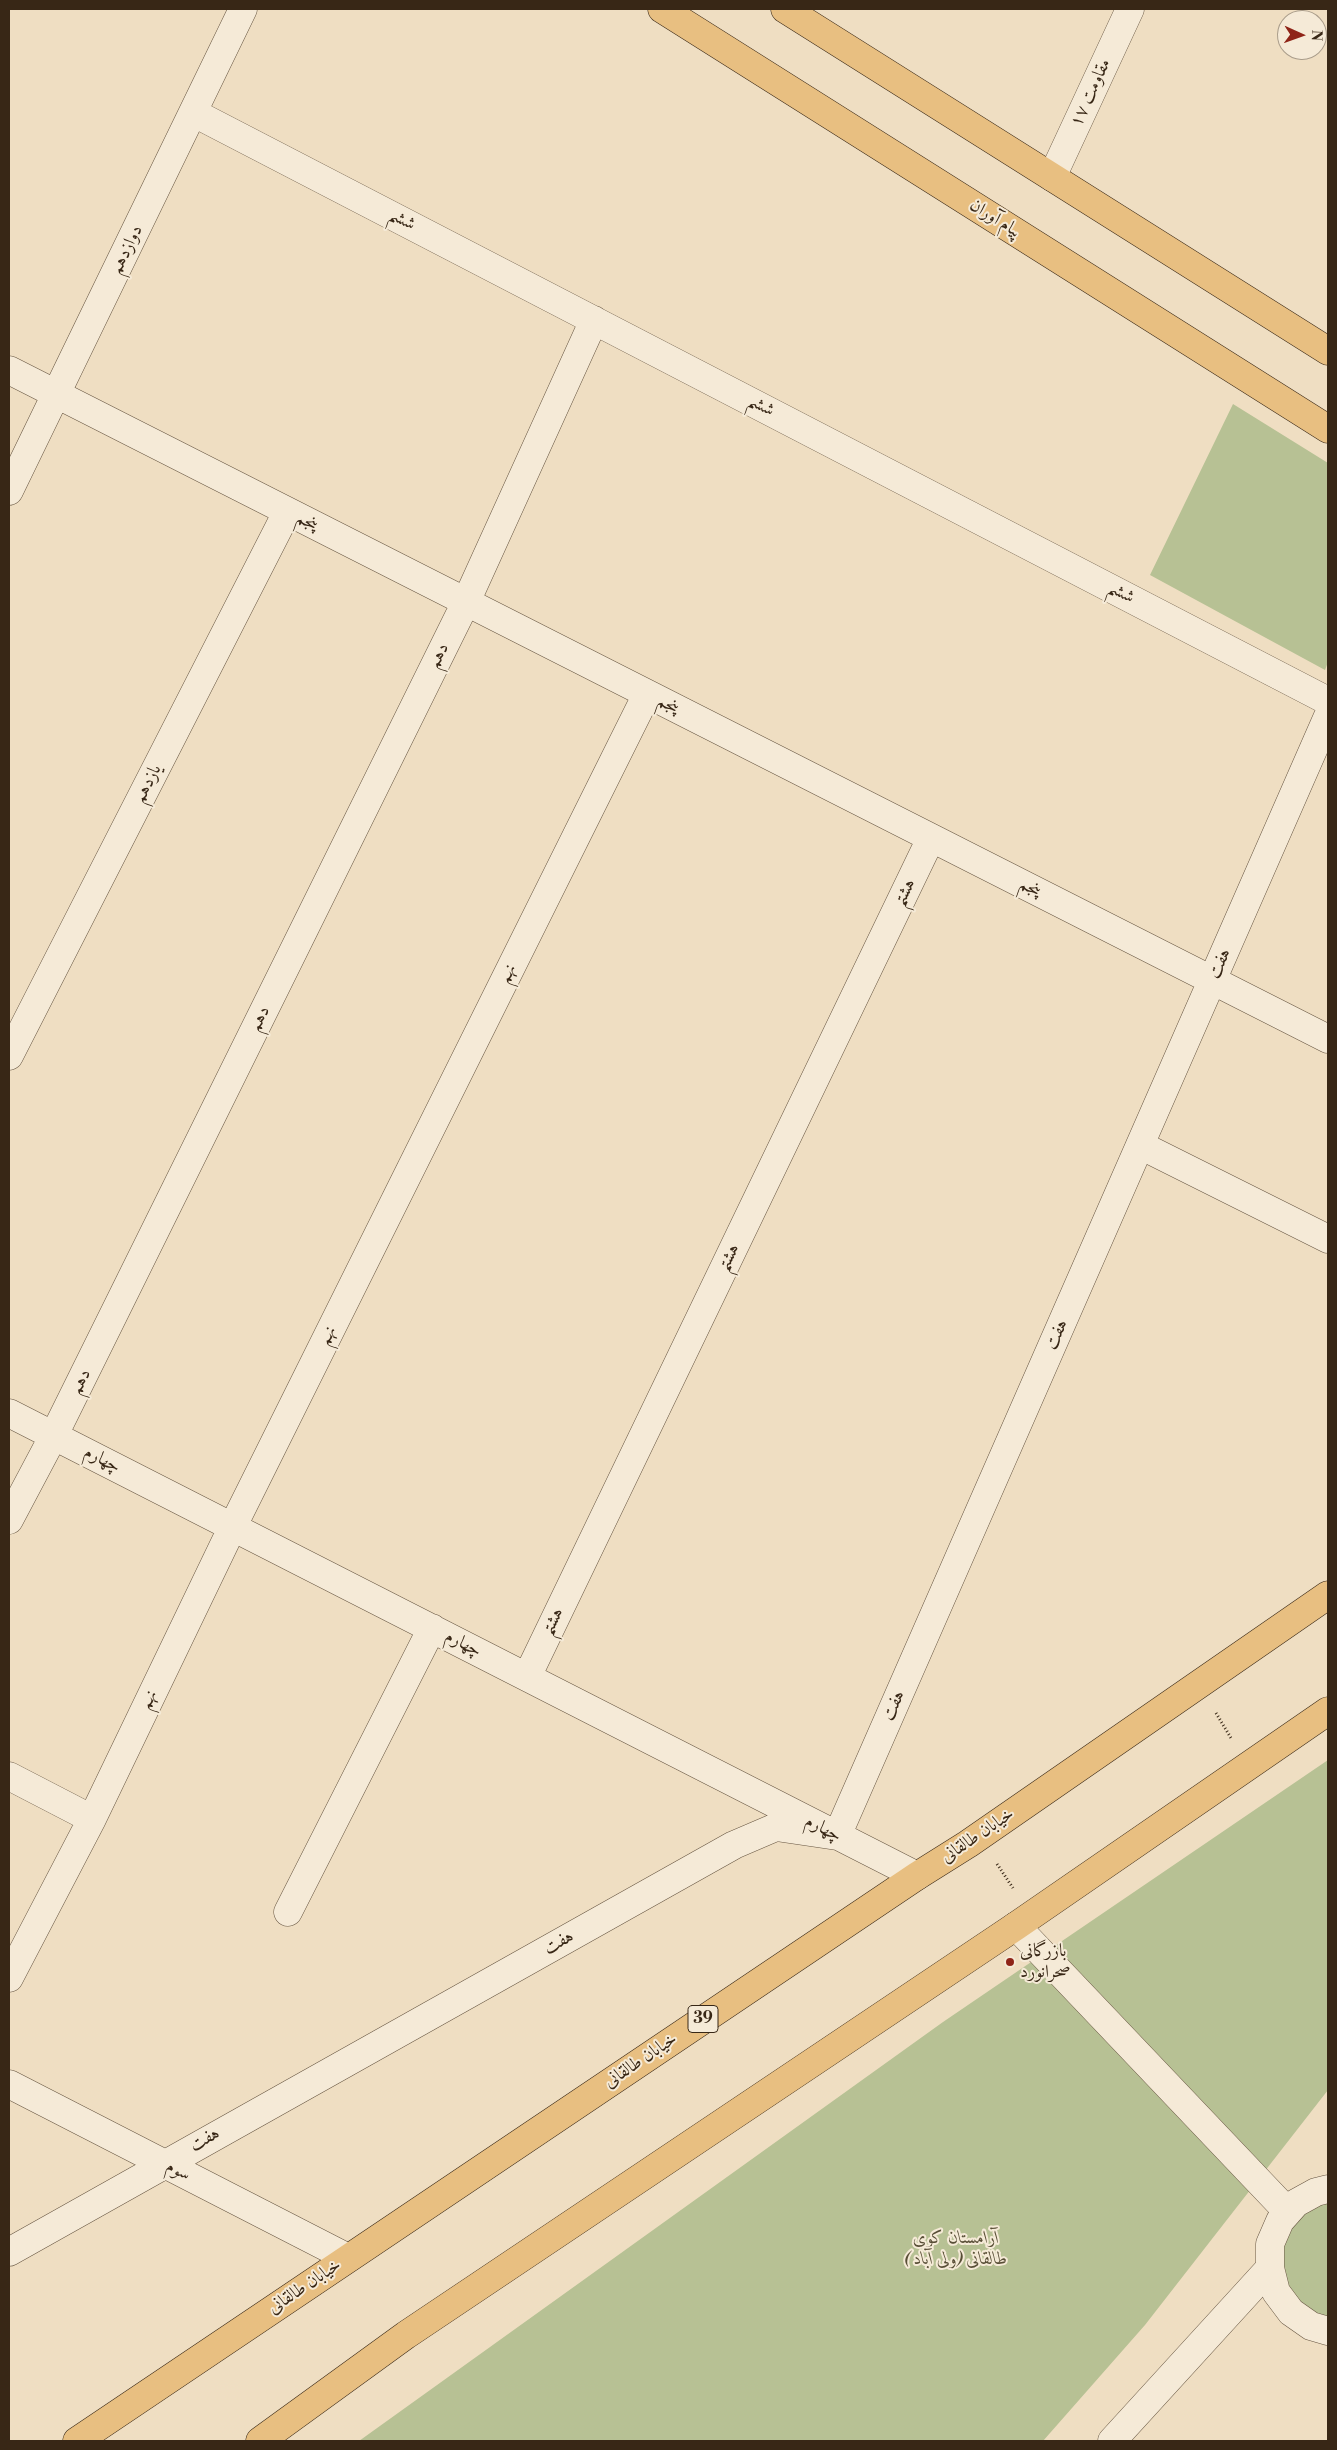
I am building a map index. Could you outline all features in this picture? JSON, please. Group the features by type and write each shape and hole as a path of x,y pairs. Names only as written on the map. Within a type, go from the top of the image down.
{"main road":[{"name":"پیام آوران","path":"662,9 1328,429"},
{"path":"785,9 1328,351"},
{"name":"خیابان طالقانی","path":"76,2441 917,1876 979,1837 1328,1596"},
{"path":"260,2441 406,2335 1024,1921 1328,1711"}],"street":[{"name":"دوازدهم","path":"9,491 243,9"},
{"name":"مقاومت ۱۷","path":"1052,178 1130,9"},
{"name":"ششم","path":"194,113 1328,700"},
{"name":"دهم","path":"9,1520 54,1435 466,602 594,320"},
{"name":"پنجم","path":"9,370 1328,1039"},
{"name":"یازدهم","path":"9,1056 287,512"},
{"name":"نهم","path":"9,1978 92,1819 233,1526 647,694"},
{"name":"هفت","path":"9,2252 734,1845 776,1827 836,1836 1328,716"},
{"name":"هشتم","path":"527,1677 931,838"},
{"path":"1140,1145 1328,1239"},
{"name":"چهارم","path":"9,1413 917,1876"},
{"path":"288,1912 432,1628"},
{"path":"9,1776 92,1819"},
{"path":"1024,1921 1288,2212"},
{"name":"سوم","path":"9,2084 348,2258"},
{"path":"1328,2189 1316,2192 1296,2203 1280,2221 1270,2244 1270,2268 1276,2292 1291,2312 1311,2326 1328,2331"},
{"path":"1112,2441 1270,2268"}],"path":[{"path":"1198,1685 1248,1766"},
{"path":"979,1837 1024,1921"}],"green space":[{"path":"1233,404 1328,463 1328,662 1325,670 1150,575"},
{"name":"آرامستان کوی طالقانی (ولی آباد )","path":"1328,1760 1328,2090 1145,2325 1043,2441 359,2441 943,2022"},
{"path":"1328,2199 1328,2320 1297,2303 1285,2285 1282,2244 1290,2225 1304,2210"}],"place":[{"name":"بازرگانی صحرانورد","path":"1010,1962"}]}
